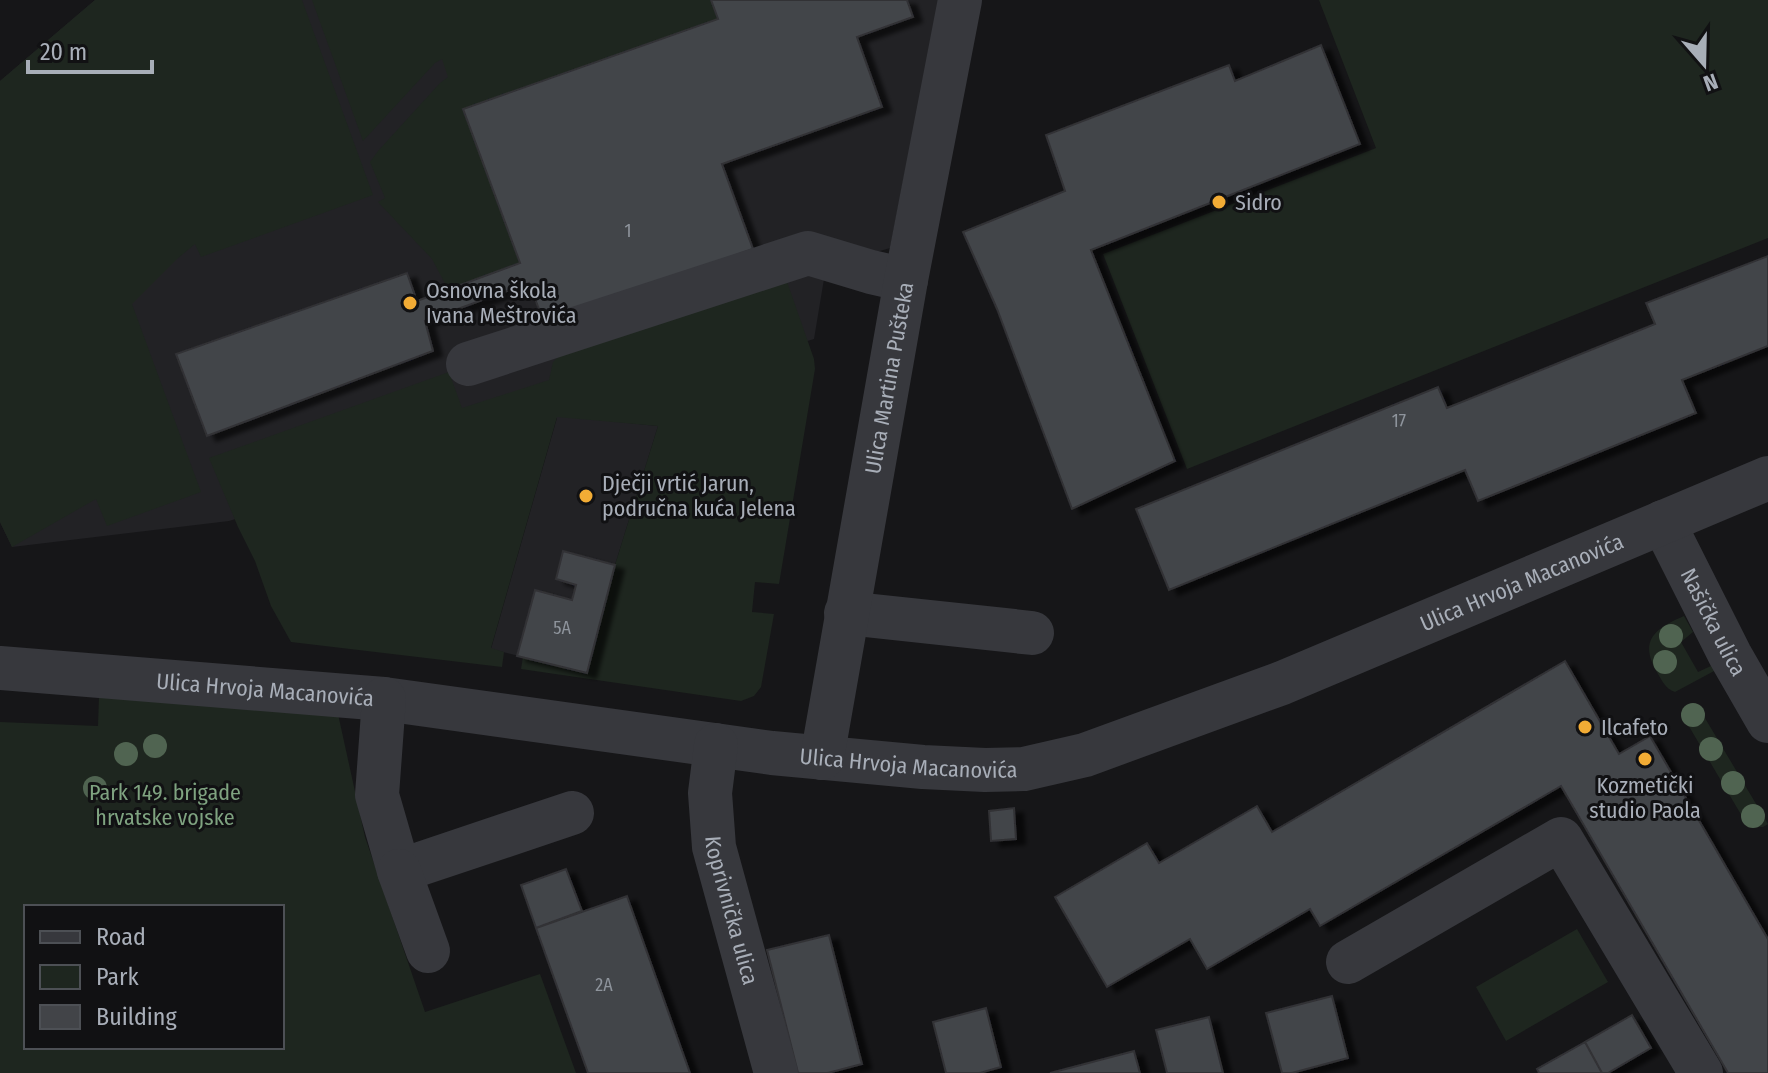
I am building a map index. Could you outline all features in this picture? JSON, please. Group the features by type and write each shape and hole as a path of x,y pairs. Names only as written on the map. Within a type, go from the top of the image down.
{"street":[{"name":"Ulica Martina Pušteka","path":"822,758 906,280 960,0"},
{"path":"468,364 808,253 906,280"},
{"name":"Ulica Hrvoja Macanovića","path":"0,668 384,699 822,758 985,770 1024,769 1085,755 1282,683 1768,478"},
{"name":"Našička ulica","path":"1663,522 1730,655 1768,721"},
{"path":"846,613 1032,633"},
{"path":"384,699 377,795 399,871 428,951"},
{"name":"Koprivnička ulica","path":"716,745 710,793 714,847 776,1073"},
{"path":"399,871 572,813"},
{"path":"1348,962 1561,839 1701,1073"}],"shaded area":[{"name":"Osnovna škola Ivana Meštrovića","path":"95,0 939,0 890,248 826,267 814,339 560,416 658,426 615,565 587,673 491,649 557,418 229,521 12,547 0,522 0,81"}],"green space":[{"path":"95,0 302,0 373,195 201,257 195,244 132,304 201,492 107,526 96,499 12,547 0,522 0,81"},
{"path":"312,0 711,0 718,19 463,109 520,263 448,289 432,259 378,202 385,198 370,162 448,77 442,59 363,141"},
{"path":"1319,0 1768,0 1768,238 1187,469 1103,254 1376,148"},
{"path":"785,276 815,369 779,584 755,582 752,612 774,614 761,687 754,696 741,701 521,669 523,657 587,673 615,565 658,426 557,417 491,648 504,652 502,667 291,642 271,606 255,561 209,458 449,372 462,408 549,380 553,362 559,356"},
{"path":"1684,616 1693,632 1681,642 1698,672 1713,665 1716,670 1675,692 1658,674 1649,653 1657,631"},
{"name":"Park 149. brigade hrvatske vojske","path":"99,696 338,714 365,837 425,1012 540,974 576,1073 0,1073 0,722 98,726"},
{"path":"1696,703 1768,824 1763,827 1752,827 1746,823 1687,723 1686,712"},
{"path":"1577,929 1608,982 1506,1041 1476,987"}],"building":[{"path":"711,0 907,0 913,17 857,37 882,107 722,164 753,249 545,325 529,283 425,321 433,351 207,436 176,354 407,273 417,301 520,263 463,109 718,19"},
{"path":"1321,45 1360,144 1091,250 1175,461 1072,509 997,309 963,232 1065,191 1046,135 1229,65 1235,81"},
{"path":"1768,256 1768,346 1682,380 1696,413 1478,501 1465,470 1169,590 1136,509 1438,387 1447,408 1655,324 1646,303"},
{"path":"563,551 615,565 587,673 517,656 535,590 572,600 576,585 556,579"},
{"path":"1565,661 1619,754 1650,736 1768,939 1768,1073 1728,1073 1561,786 1320,926 1310,909 1207,969 1190,939 1107,987 1055,897 1147,843 1159,863 1257,806 1272,832"},
{"path":"1014,808 1016,839 991,841 989,811"},
{"path":"566,869 582,911 536,928 521,885"},
{"path":"627,896 690,1073 588,1073 536,928"},
{"path":"829,935 862,1064 828,1073 798,1073 767,950"},
{"path":"1332,996 1348,1058 1282,1073 1266,1013"},
{"path":"986,1008 1001,1067 980,1073 946,1073 933,1022"},
{"path":"1632,1015 1651,1048 1608,1073 1602,1073 1585,1042"},
{"path":"1209,1017 1223,1073 1167,1073 1156,1030"},
{"path":"1585,1042 1602,1073 1539,1073 1537,1069"},
{"path":"1134,1051 1140,1073 1050,1073"}],"place":[{"name":"Sidro","path":"1219,202"},
{"name":"Osnovna škola Ivana Meštrovića","path":"410,303"},
{"name":"Dječji vrtić Jarun, područna kuća Jelena","path":"586,496"},
{"name":"Ilcafeto","path":"1585,727"},
{"name":"Kozmetički studio Paola","path":"1645,759"}]}
